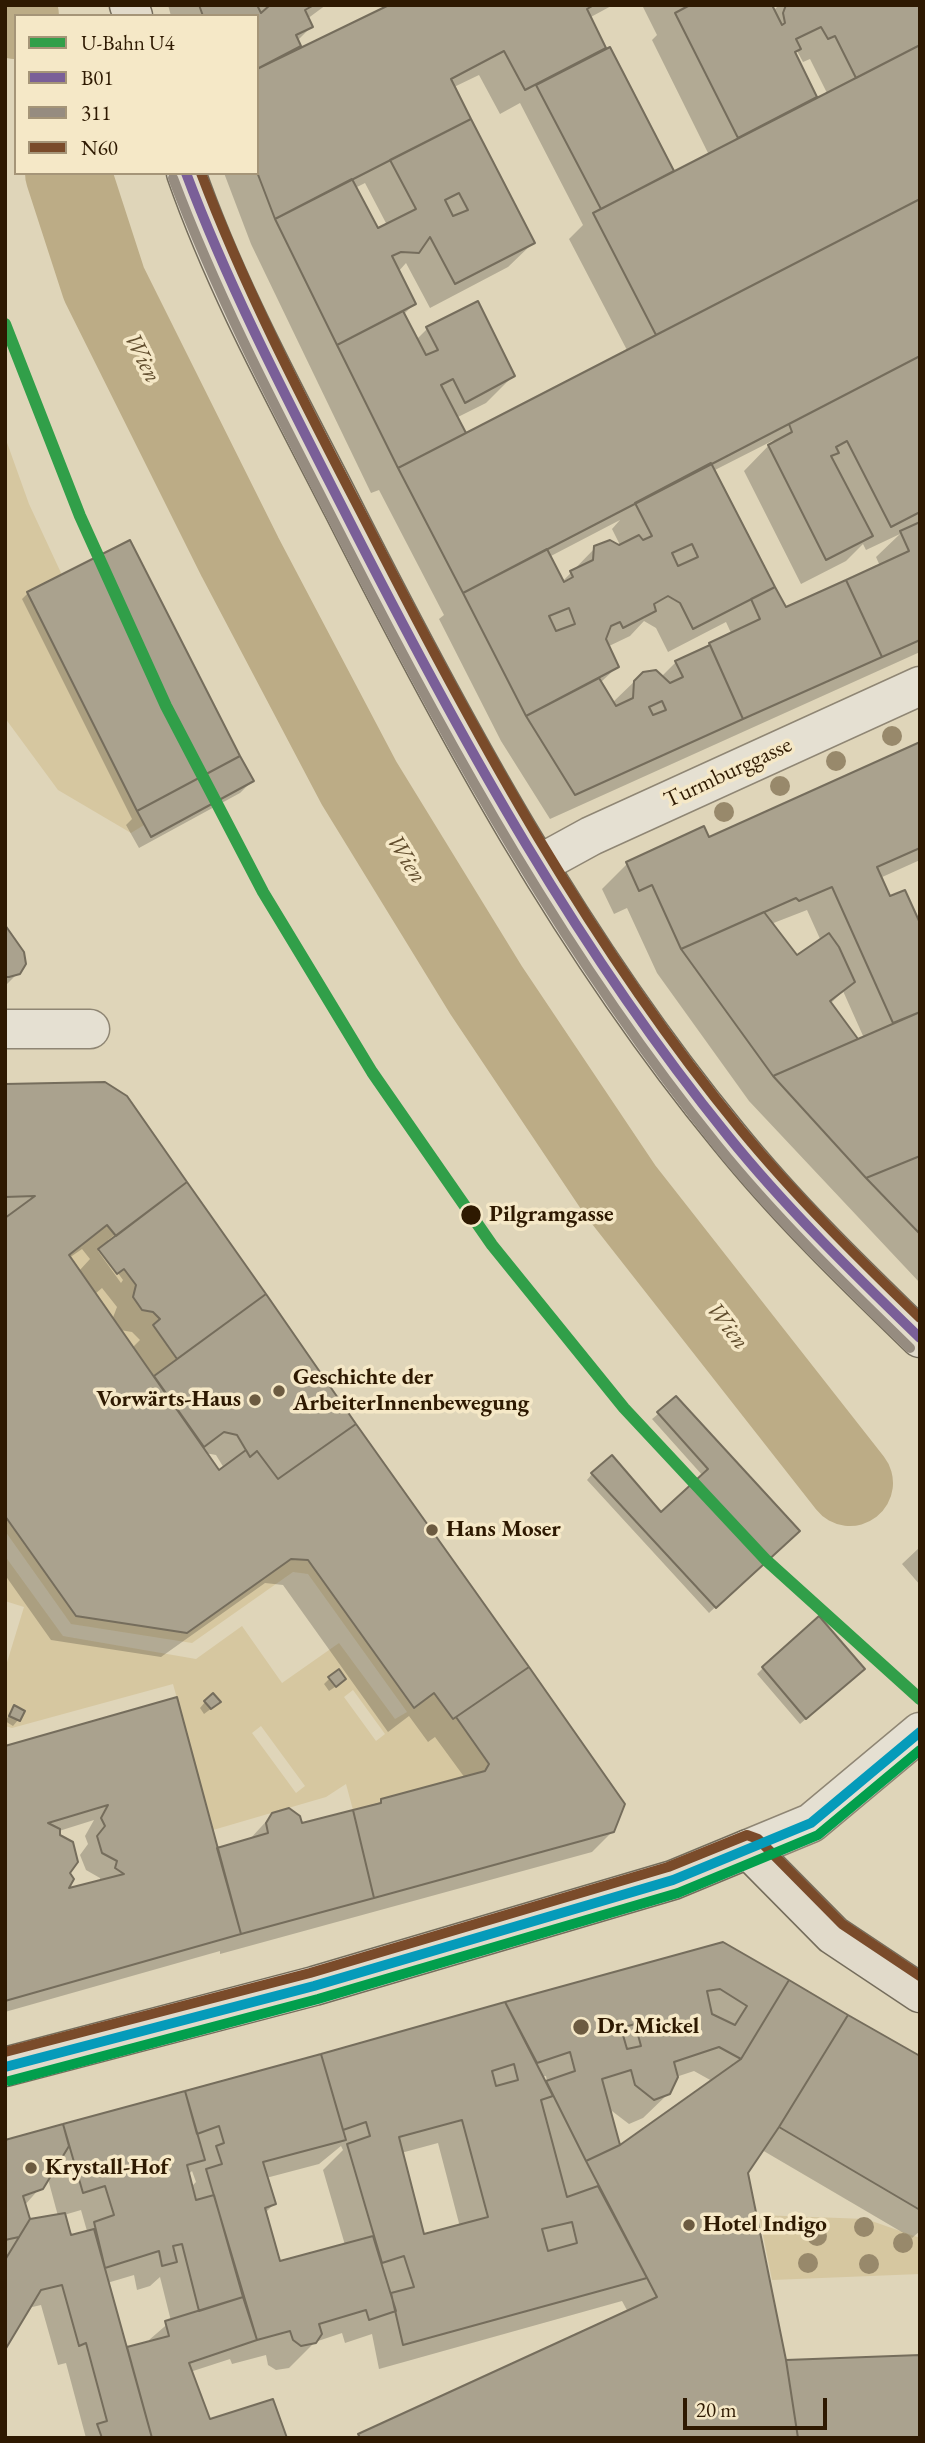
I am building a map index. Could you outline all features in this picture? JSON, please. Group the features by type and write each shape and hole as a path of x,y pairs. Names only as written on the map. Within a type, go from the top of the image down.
{"main road":[{"path":"187,175 214,244 263,352 465,744 538,865 603,967 729,1137 806,1227 920,1338"},
{"path":"5,2067 327,1982 673,1880 748,1849 833,1935 920,1993"}],"street":[{"name":"Turmburggasse","path":"538,865 591,836 920,685"},
{"path":"5,1029 90,1029"},
{"path":"748,1849 811,1823 920,1732"}],"shaded area":[{"path":"5,437 29,504 62,575 27,592 144,825 131,833 58,790 5,718"},
{"path":"107,1225 116,1236 99,1249 117,1274 124,1269 136,1285 133,1297 142,1310 153,1312 160,1319 153,1325 177,1359 154,1376 69,1255"},
{"path":"5,1516 76,1616 187,1633 291,1559 308,1560 413,1708 434,1693 453,1719 456,1717 489,1764 485,1771 381,1799 381,1803 353,1810 346,1784 326,1797 213,1830 173,1684 12,1728 5,1726 5,1669 24,1607 5,1601 5,1556 63,1636 196,1659 242,1626 282,1683 339,1643 395,1719 407,1712 308,1574 293,1572 192,1643 71,1624 5,1531","holes":["353,1690 385,1734 376,1741 344,1697","261,1726 305,1786 296,1793 252,1733"]},
{"path":"759,2215 866,2219 920,2238 920,2274 772,2280"}],"building":[{"path":"199,5 257,5 261,13 270,5 314,5 305,10 313,27 296,35 301,46 259,68 259,14 202,14"},
{"path":"389,5 594,5 587,9 606,48 525,90 504,51 451,79 471,119 275,219 258,175 259,68"},
{"path":"690,5 772,5 782,25 785,23 783,13 786,5 920,5 920,45 856,78 835,36 828,39 821,27 796,39 801,49 795,52 817,97 738,138 675,13"},
{"path":"920,45 920,199 656,335 593,213"},
{"path":"610,47 674,171 601,209 536,85"},
{"path":"471,119 535,243 455,284 430,237 419,253 401,252 392,256 416,304 337,345 275,219 352,179 378,228 416,209 390,160","holes":["459,193 468,210 453,216 445,200"]},
{"path":"920,199 920,356 463,593 398,468"},
{"path":"478,301 515,376 465,403 453,379 441,385 466,433 398,468 337,345 403,311 426,355 438,350 426,327"},
{"path":"920,356 920,512 891,527 847,441 836,447 839,453 831,456 873,536 826,560 768,445 792,432 789,424"},
{"path":"711,463 775,587 693,629 680,603 668,596 654,604 656,611 623,628 620,622 611,626 606,639 619,667 526,716 463,593 547,549 564,582 573,577 570,571 593,560 594,546 610,540 619,545 639,535 643,540 652,536 635,503","holes":["692,544 698,557 678,566 672,553","569,608 575,624 556,631 549,616"]},
{"path":"920,522 920,640 882,657 846,580 909,551 900,531"},
{"path":"130,540 240,756 137,811 27,592"},
{"path":"846,580 882,657 743,719 709,643 760,619 751,599 775,587 786,607"},
{"path":"710,645 743,719 575,795 526,716 599,678 616,706 633,698 634,681 643,672 656,670 670,683 683,677 675,661","holes":["662,701 666,710 653,715 649,707"]},
{"path":"920,742 920,848 877,867 890,896 905,890 920,923 920,1012 893,1023 832,887 799,901 796,898 681,949 652,885 639,891 626,862 704,826 709,837"},
{"path":"240,756 254,781 151,837 137,811"},
{"path":"764,912 797,955 829,933 839,947 855,982 830,1001 858,1039 773,1076 681,949"},
{"path":"5,925 24,952 26,964 20,974 9,977 5,977"},
{"path":"920,1012 920,1156 866,1178 773,1076"},
{"path":"105,1082 127,1096 187,1182 116,1236 107,1225 69,1255 219,1470 246,1450 250,1457 257,1451 278,1479 356,1424 529,1667 453,1719 434,1693 414,1708 308,1560 291,1559 187,1633 76,1616 5,1516 5,1218 35,1196 5,1197 5,1084"},
{"path":"920,1156 920,1234 866,1178"},
{"path":"187,1182 266,1294 177,1359 153,1325 160,1319 153,1312 142,1310 133,1297 136,1285 124,1269 117,1274 98,1249"},
{"name":"Vorwärts-Haus","path":"266,1294 356,1424 278,1479 257,1451 250,1457 237,1435 224,1432 204,1447 154,1376"},
{"path":"676,1396 800,1531 716,1608 591,1473 612,1455 661,1512 708,1469 657,1412"},
{"path":"819,1616 865,1669 806,1719 762,1667"},
{"path":"529,1667 625,1804 614,1832 374,1898 353,1810 381,1803 381,1799 485,1771 489,1764 456,1717"},
{"path":"339,1669 346,1679 336,1687 328,1677"},
{"path":"213,1693 221,1702 211,1709 204,1701"},
{"path":"177,1697 241,1934 5,2001 5,1746","holes":["108,1805 101,1818 105,1826 97,1836 102,1853 117,1861 115,1868 124,1874 69,1888 74,1879 70,1873 78,1862 73,1842 60,1835 60,1829 48,1823"]},
{"path":"14,1705 25,1711 20,1721 9,1716"},
{"path":"289,1808 300,1816 302,1823 353,1810 374,1898 241,1934 217,1848 268,1833 266,1823 272,1813"},
{"path":"723,1942 789,1980 741,2059 719,2047 674,2062 678,2077 670,2094 654,2100 635,2085 631,2070 602,2079 620,2145 586,2161 546,2081 575,2071 570,2052 537,2063 505,2002","holes":["720,1989 747,2006 735,2025 712,2014 707,1991","635,2024 641,2046 627,2049 621,2028"]},
{"name":"Hotel Indigo","path":"789,1980 848,2015 748,2173 786,2360 798,2438 360,2438 358,2434 657,2297 586,2161 620,2145 741,2059"},
{"path":"505,2002 553,2096 541,2100 567,2197 598,2186 647,2278 403,2345 391,2293 414,2287 404,2256 382,2263 347,2144 370,2136 366,2122 343,2130 321,2054","holes":["514,2064 518,2080 496,2086 492,2071","462,2120 488,2217 424,2234 399,2137","572,2222 577,2243 548,2251 542,2229"]},
{"path":"848,2015 920,2056 920,2210 779,2127"},
{"path":"321,2054 346,2140 263,2162 276,2204 265,2208 280,2261 373,2236 396,2311 369,2320 366,2310 319,2324 322,2334 316,2343 301,2346 293,2340 290,2331 257,2340 206,2169 222,2164 216,2146 224,2143 219,2126 197,2134 185,2091"},
{"path":"185,2091 205,2160 187,2165 196,2200 214,2195 243,2297 199,2311 182,2244 173,2246 177,2262 162,2266 159,2251 105,2268 94,2222 114,2215 105,2186 83,2193 63,2124"},
{"name":"Krystall-Hof","path":"63,2124 69,2146 43,2189 23,2196 30,2219 19,2237 5,2240 5,2140"},
{"path":"65,2213 71,2235 94,2229 152,2438 102,2438 97,2424 107,2421 86,2343 79,2346 62,2285 41,2290 5,2350 5,2260 30,2219"},
{"path":"243,2297 257,2340 189,2363 210,2419 273,2399 287,2438 152,2438 127,2347 169,2336 165,2321"},
{"path":"920,2355 920,2438 798,2438 786,2360"}],"waterway":[{"name":"Wien","path":"13,5 15,14"},
{"name":"Wien","path":"69,175 104,284 240,557 359,783 486,990 620,1190 850,1483"}],"metro line":[{"name":"U4","path":"5,324 80,516 166,706 263,892 372,1072 492,1245 624,1408 766,1560 920,1699"}],"transit line":[{"name":"B01","path":"187,175 224,265 266,355 396,611 481,767 573,919 673,1066 750,1163 845,1265 920,1338"},
{"name":"N60","path":"202,175 279,352 409,605 494,761 585,914 634,988 741,1130 805,1203 920,1318"},
{"name":"311","path":"173,178 191,225 253,361 384,618 469,775 561,927 662,1074 739,1172 786,1224 910,1348"},
{"path":"5,2067 314,1986 673,1880 811,1823 920,1732"},
{"path":"9,2081 318,1999 678,1893 818,1835 920,1750"},
{"name":"N60","path":"5,2052 310,1973 668,1867 747,1835 758,1839 842,1924 920,1976"}],"place":[{"name":"Pilgramgasse","path":"471,1215"},
{"name":"Geschichte der ArbeiterInnenbewegung","path":"279,1391"},
{"name":"Vorwärts-Haus","path":"255,1400"},
{"name":"Hans Moser","path":"432,1530"},
{"name":"Dr. Mickel","path":"581,2027"},
{"name":"Krystall-Hof","path":"31,2168"},
{"name":"Hotel Indigo","path":"689,2225"}]}
